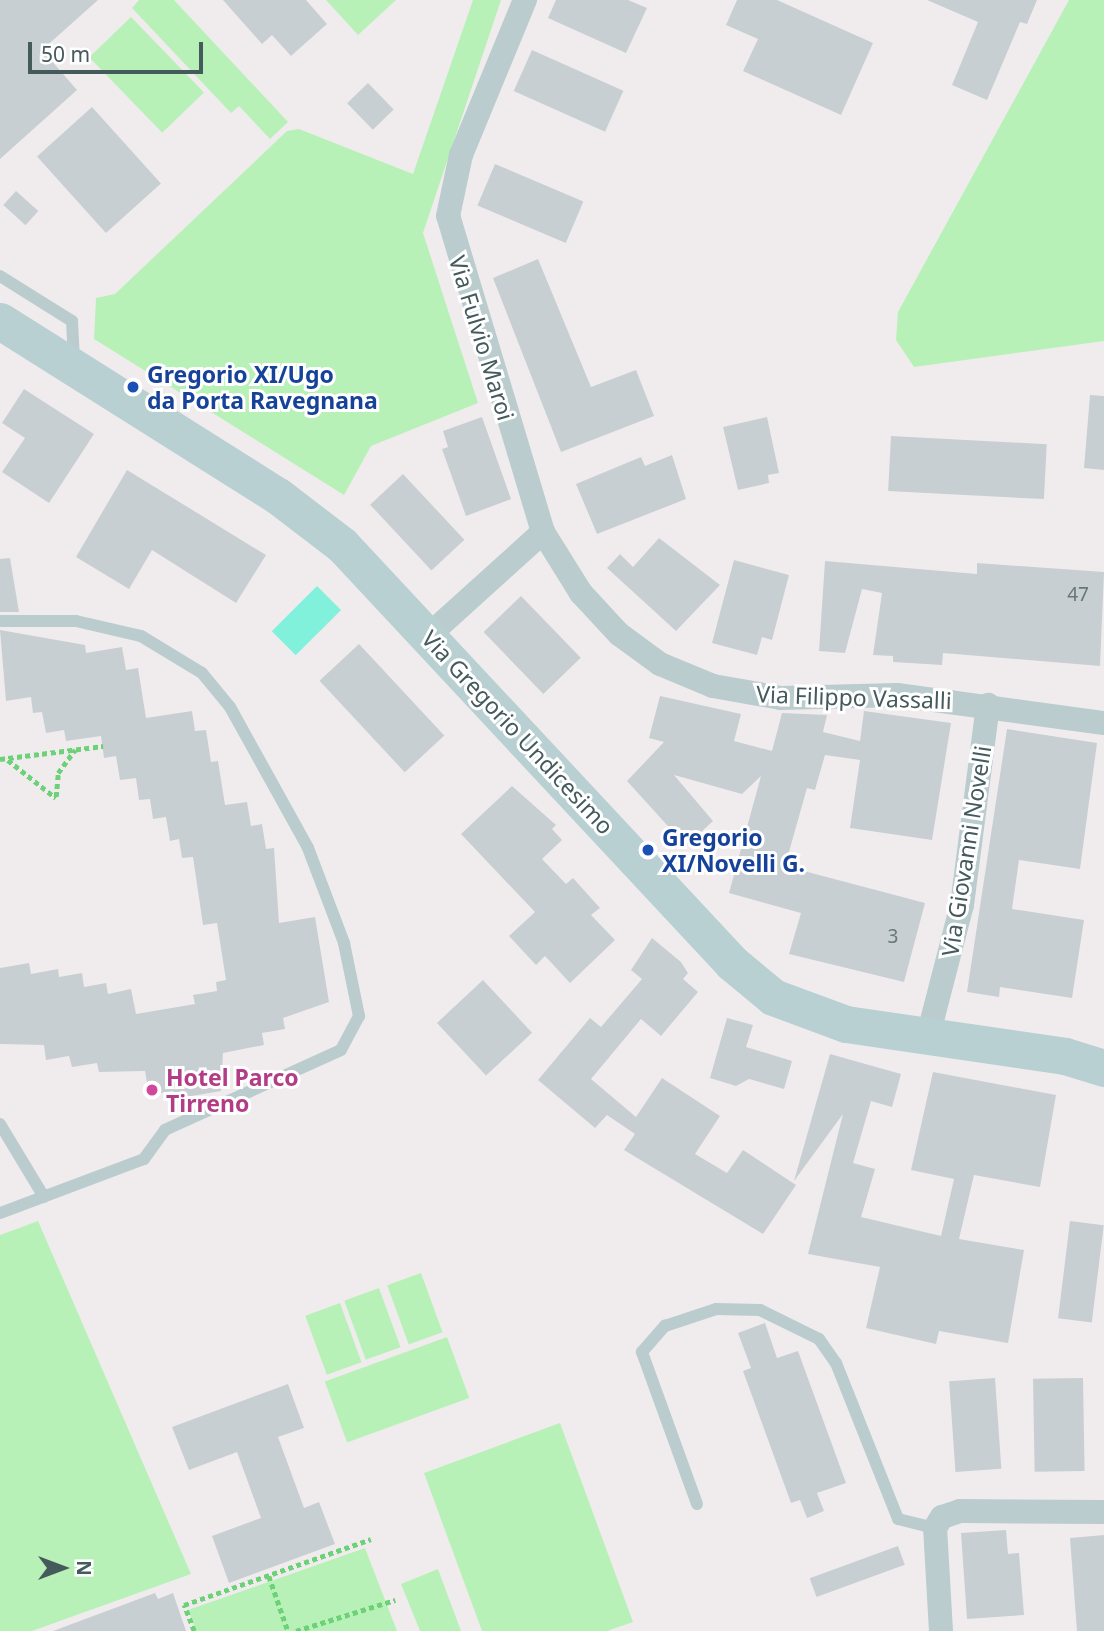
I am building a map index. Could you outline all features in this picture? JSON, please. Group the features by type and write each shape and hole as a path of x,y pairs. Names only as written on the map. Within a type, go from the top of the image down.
{"street":[{"name":"Via Fulvio Maroi","path":"525,0 456,168 448,216 543,532"},
{"name":"Via Gregorio Undicesimo","path":"0,321 303,513 429,635 754,982 827,1020 1104,1068"},
{"path":"429,635 543,532"},
{"name":"Via Filippo Vassalli","path":"543,532 598,614 644,654 691,678 763,696 854,693 988,705 1104,723"},
{"name":"Via Giovanni Novelli","path":"928,1036 962,905 988,705"},
{"path":"941,1631 935,1528 942,1517 960,1511 1104,1512"}],"lane":[{"path":"0,276 72,321 75,368"},
{"path":"0,621 76,621 141,636 202,673 230,707 308,849 344,943 359,1016 341,1050 164,1130 144,1159 0,1213"},
{"path":"0,1124 44,1197"},
{"path":"697,1504 642,1352 665,1326 716,1309 760,1310 818,1339 836,1363 898,1519 935,1528"}],"path":[{"path":"2,759 103,746"},
{"path":"2,759 56,798 58,773 76,749"},
{"path":"194,1631 184,1605 371,1539"},
{"path":"269,1576 288,1631"},
{"path":"296,1631 396,1600"}],"shaded area":[{"path":"139,0 174,0 288,122 270,139 239,106 231,113 132,8"},
{"path":"326,0 396,0 358,35"},
{"path":"473,0 501,0 423,233 478,403 371,446 344,495 94,339 96,298 115,294 287,131 299,129 413,174"},
{"path":"1069,0 1104,0 1104,341 914,367 896,340 898,312"},
{"path":"131,17 204,93 162,133 89,57"},
{"path":"317,586 341,610 296,655 272,631"},
{"path":"38,1221 191,1574 32,1631 0,1631 0,1235"},
{"path":"421,1273 443,1332 409,1345 387,1285"},
{"path":"379,1288 401,1347 366,1360 344,1301"},
{"path":"340,1303 362,1362 327,1375 305,1316"},
{"path":"447,1337 469,1398 347,1443 325,1381"},
{"path":"560,1423 633,1622 607,1631 482,1631 424,1473"},
{"path":"365,1548 397,1631 196,1631 188,1610"},
{"path":"438,1569 461,1631 420,1631 401,1584"}],"building":[{"path":"0,0 98,0 42,50 77,90 0,159"},
{"path":"223,0 306,0 327,24 291,56 272,35 262,44"},
{"path":"556,0 628,0 647,8 626,53 548,18"},
{"path":"737,0 777,0 873,43 841,115 743,71 758,39 726,25"},
{"path":"927,0 1037,0 1027,24 1020,22 987,100 952,85 978,22"},
{"path":"532,50 623,91 605,132 514,91"},
{"path":"368,83 394,110 373,130 347,103"},
{"path":"92,107 161,184 106,233 37,157"},
{"path":"495,164 583,202 566,243 477,205"},
{"path":"16,191 38,211 26,225 3,205"},
{"path":"538,259 591,387 636,370 654,416 561,452 493,278"},
{"path":"24,389 94,434 49,503 2,472 25,438 2,423"},
{"path":"1090,395 1104,396 1104,470 1084,468"},
{"path":"482,417 511,499 466,516 442,449 448,447 443,431"},
{"path":"767,417 779,473 768,475 769,483 738,490 723,427"},
{"path":"891,436 1047,444 1044,499 888,491"},
{"path":"672,455 686,499 597,534 576,484 641,457 645,466"},
{"path":"127,470 266,555 236,603 152,550 129,589 76,557"},
{"path":"403,474 464,540 431,571 370,505"},
{"path":"659,538 720,585 676,631 607,568 620,554 633,567"},
{"path":"10,558 19,612 0,612 0,559"},
{"path":"734,560 789,575 772,640 762,637 757,655 712,643"},
{"path":"825,561 977,574 977,563 1104,572 1100,666 943,653 942,665 893,662 893,656 873,655 882,593 862,589 845,653 819,651"},
{"path":"521,596 581,658 543,694 484,632"},
{"path":"0,630 85,645 86,653 122,647 126,670 138,668 146,718 192,711 195,731 206,730 211,762 218,761 225,805 247,802 251,826 262,824 266,849 274,848 279,923 315,917 329,1002 283,1018 285,1029 262,1033 264,1045 223,1053 221,1091 174,1099 173,1091 149,1095 145,1071 99,1072 97,1063 72,1067 69,1056 46,1060 44,1045 0,1044 0,968 29,963 31,974 58,969 59,977 82,973 84,987 106,983 108,994 131,989 136,1014 195,1004 193,995 217,991 216,982 226,980 217,923 203,925 193,857 182,858 179,839 170,841 166,817 153,819 150,799 139,800 136,778 120,780 116,756 104,758 101,736 66,741 64,730 46,733 42,712 33,713 31,697 6,701"},
{"path":"359,644 444,735 405,772 320,681"},
{"path":"660,696 741,714 734,741 772,751 782,713 827,715 823,732 860,741 864,711 951,723 932,840 850,828 860,760 825,755 815,790 807,788 785,866 925,903 904,982 789,954 801,913 729,893 761,776 742,794 674,775 713,821 686,846 627,781 664,742 649,738"},
{"path":"1007,729 1097,743 1080,869 1019,860 1012,909 1084,920 1072,998 1000,987 999,997 967,992"},
{"path":"512,786 556,825 552,829 562,840 542,859 566,884 573,878 600,908 591,915 615,940 570,983 545,956 536,965 509,936 535,912 461,834"},
{"path":"652,938 681,962 688,973 683,979 698,992 661,1036 641,1019 591,1079 636,1117 662,1078 720,1116 695,1154 727,1173 743,1150 796,1185 763,1234 624,1150 635,1134 607,1115 595,1128 538,1080 590,1018 601,1027 642,979 631,970"},
{"path":"483,980 532,1033 486,1076 437,1023"},
{"path":"727,1018 753,1025 746,1047 792,1061 784,1089 749,1079 736,1086 710,1078"},
{"path":"830,1054 901,1074 892,1107 871,1101 853,1163 875,1169 861,1217 941,1236 954,1179 911,1170 933,1072 1056,1095 1040,1187 974,1175 959,1239 1024,1250 1008,1343 939,1331 936,1344 866,1328 880,1267 808,1254 843,1114 794,1181"},
{"path":"1070,1221 1104,1225 1092,1322 1058,1318"},
{"path":"765,1323 777,1358 798,1351 846,1483 817,1493 824,1511 807,1518 800,1500 791,1503 743,1371 751,1368 738,1333"},
{"path":"995,1378 1001,1469 955,1472 949,1381"},
{"path":"1083,1378 1085,1471 1035,1472 1033,1379"},
{"path":"288,1384 304,1428 278,1437 304,1508 319,1502 335,1544 229,1583 212,1536 261,1518 237,1452 189,1470 172,1427"},
{"path":"1006,1530 1008,1554 1019,1553 1024,1615 967,1619 961,1533"},
{"path":"1104,1535 1104,1631 1077,1631 1070,1538"},
{"path":"898,1546 905,1565 817,1597 810,1578"},
{"path":"155,1593 158,1599 173,1593 186,1631 53,1631"}],"place":[{"name":"Gregorio XI/Ugo da Porta Ravegnana","path":"133,387"},
{"name":"Gregorio XI/Novelli G.","path":"648,850"},
{"name":"Hotel Parco Tirreno","path":"152,1090"}]}
